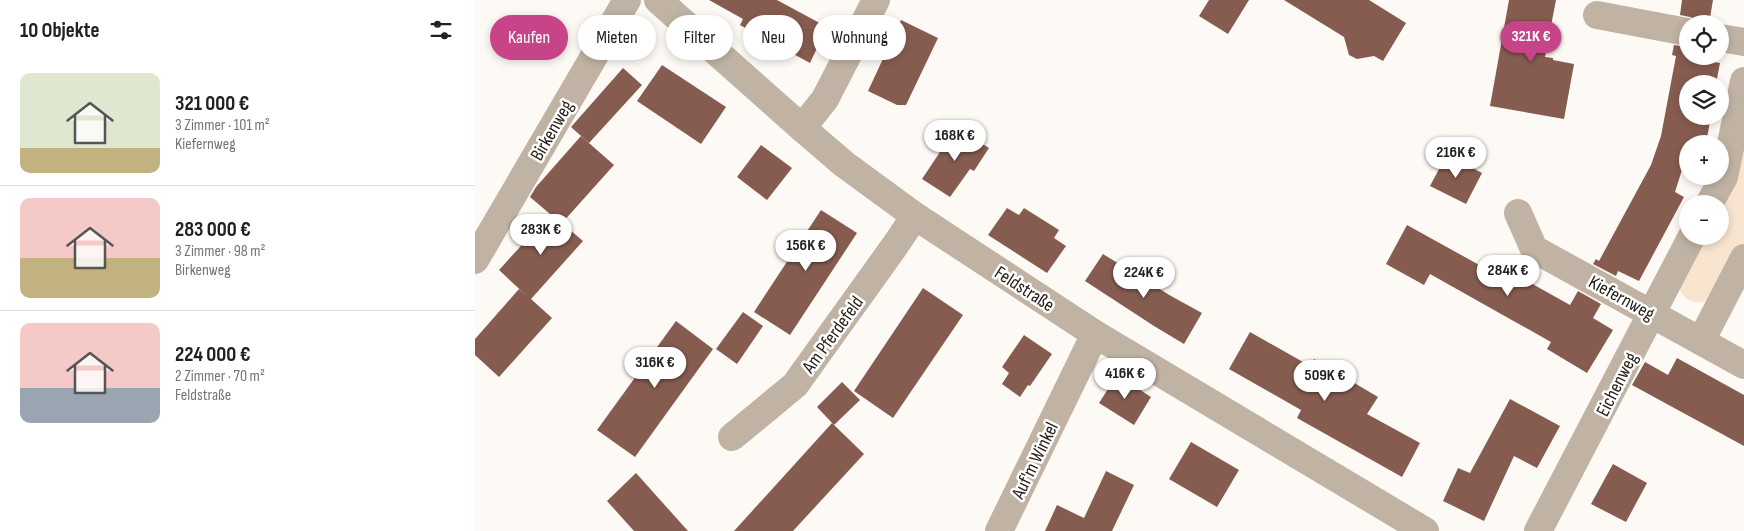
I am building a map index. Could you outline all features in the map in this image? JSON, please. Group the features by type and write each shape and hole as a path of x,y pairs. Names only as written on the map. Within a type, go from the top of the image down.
{"street":[{"name":"Birkenweg","path":"475,260 627,0"},
{"name":"Feldstraße","path":"658,0 844,164 915,216 1095,334 1413,528"},
{"path":"802,128 825,99 876,0"},
{"path":"1597,15 1679,30"},
{"path":"1729,40 1744,42"},
{"path":"1714,195 1724,176 1744,81"},
{"name":"Kiefernweg","path":"1518,213 1534,249 1744,365"},
{"name":"Am Pferdefeld","path":"732,437 795,385 915,216"},
{"name":"Eichenweg","path":"1539,531 1687,245"},
{"path":"1701,341 1744,258"},
{"name":"Auf'm Winkel","path":"999,531 1095,334"}],"shaded area":[{"path":"1744,107 1744,244 1717,294 1705,301 1693,301 1682,293 1678,283 1695,245 1729,245 1729,195 1722,195 1725,185 1729,185 1729,168"}],"building":[{"path":"709,0 777,0 813,19 813,57 810,63 803,59 803,15 743,15 743,19"},
{"path":"1209,0 1249,0 1228,34 1199,16"},
{"path":"1284,0 1369,0 1406,23 1383,61 1374,56 1357,59 1349,55 1344,37"},
{"path":"1509,0 1556,0 1545,57 1574,64 1564,119 1490,106"},
{"path":"1682,0 1713,0 1710,15 1680,15"},
{"path":"906,22 938,38 906,105 897,105 868,91 882,60 906,60"},
{"path":"1674,45 1679,46 1679,65 1720,65 1718,75 1679,75 1679,125 1709,125 1708,135 1679,135 1679,179 1675,192 1680,195 1679,206 1639,281 1618,271 1616,276 1593,264 1596,259 1599,261 1651,165 1661,136 1676,56 1672,55"},
{"path":"662,65 726,107 701,144 637,101"},
{"path":"623,68 642,85 589,143 571,127"},
{"path":"956,128 989,148 974,171 970,169 950,197 922,179"},
{"path":"581,136 614,165 562,223 583,241 531,299 552,318 499,377 475,355 475,339 519,289 528,297 499,270 550,214 530,197 536,187"},
{"path":"761,145 792,168 767,200 737,177"},
{"path":"1447,154 1482,173 1466,204 1430,186"},
{"path":"1007,208 1019,215 1024,208 1059,230 1054,238 1066,246 1047,273 988,235"},
{"path":"821,210 857,233 790,335 754,312"},
{"path":"1407,225 1481,266 1486,258 1570,305 1578,291 1601,304 1593,318 1613,330 1587,373 1547,349 1551,342 1430,274 1424,285 1386,264"},
{"path":"1103,254 1202,313 1184,344 1085,281"},
{"path":"923,288 963,315 893,418 854,391"},
{"path":"743,312 763,326 737,364 716,349"},
{"path":"676,321 713,349 635,457 597,430"},
{"path":"1250,332 1310,366 1314,359 1378,397 1367,414 1420,443 1402,477 1297,418 1301,410 1229,369"},
{"path":"1024,335 1052,354 1020,397 1002,384 1009,373 1002,367"},
{"path":"1677,358 1744,395 1744,446 1632,385 1645,362 1668,375"},
{"path":"1117,375 1151,397 1134,425 1099,403"},
{"path":"842,382 860,400 834,425 817,407"},
{"path":"1510,399 1560,426 1537,468 1514,456 1484,521 1443,501 1458,468 1470,473"},
{"path":"832,423 864,454 793,531 734,531"},
{"path":"1191,442 1239,470 1217,507 1169,479"},
{"path":"1613,464 1647,483 1626,522 1591,504"},
{"path":"1106,471 1134,485 1112,531 1045,531 1057,505 1084,518"},
{"path":"636,473 688,531 634,531 607,501"}]}
